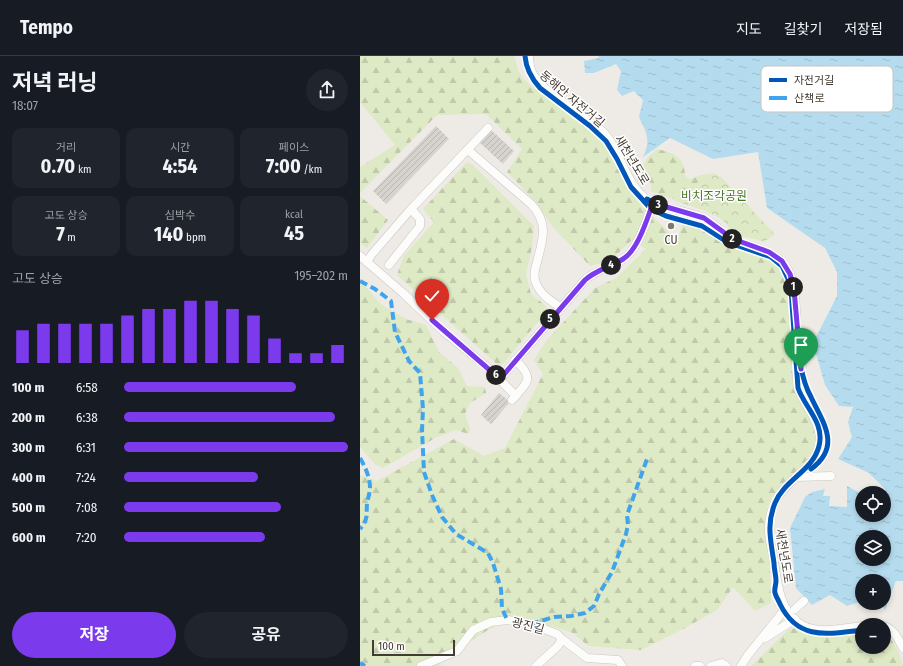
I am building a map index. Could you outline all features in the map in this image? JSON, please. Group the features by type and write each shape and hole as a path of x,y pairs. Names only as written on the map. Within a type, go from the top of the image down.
{"street":[{"name":"새천년도로","path":"529,56 530,68 536,80 605,135 613,144 633,184 640,194 653,203 704,218 733,239 769,252 782,261 790,274 795,300 798,388 803,400 817,421 820,434 817,454 813,460 783,490 774,503 769,526 776,582 790,619 803,626 818,629 855,627"},
{"path":"367,262 372,254 411,209 488,128"},
{"path":"468,150 531,204 538,213 543,224 543,238 535,270 535,279 541,292 560,307"},
{"path":"500,379 560,307 590,275 622,260 629,255 640,236 653,203"},
{"path":"389,265 420,226 420,219 411,209"},
{"path":"360,256 403,293 444,332 500,379 514,398 526,383 528,376 525,369 515,360"},
{"path":"796,478 831,476"},
{"path":"795,610 804,601"},
{"path":"741,666 748,655 786,608"},
{"path":"759,641 790,619"},
{"name":"광진길","path":"421,666 457,651 473,630 491,622 507,620 531,624 557,634 562,639 558,646 536,666"},
{"path":"891,630 896,634 903,648"},
{"path":"562,639 586,658 618,660 622,666"},
{"path":"711,666 722,663 726,666"},
{"path":"695,666 700,666"}],"green space":[{"path":"360,56 514,56 523,79 602,141 630,191 641,205 677,240 683,222 703,228 724,243 762,254 773,259 782,269 787,283 790,300 793,387 812,425 815,442 812,452 806,461 781,485 774,494 767,510 766,531 771,603 755,611 733,587 717,610 641,650 588,646 573,633 551,626 507,620 491,628 440,661 441,666 360,666 360,475 377,481 454,439 484,456 505,448 543,374 534,360 546,341 595,288 616,278 646,249 632,240 610,261 590,266 552,226 534,200 507,172 522,149 486,114 437,115 360,193 360,167 395,145 360,102"},
{"path":"657,149 669,152 681,160 685,176 690,179 713,173 708,179 697,183 687,195 682,198 671,198 651,191 651,183 644,178 640,169 649,156"},
{"path":"467,162 473,165 534,226 532,248 526,274 531,294 545,305 547,311 503,364 498,365 397,275 403,257 434,222 423,209"},
{"name":"비치조각공원","path":"713,173 721,177 775,234 764,242 740,235 735,233 723,221 715,216 703,210 671,199 680,198 686,195 697,183 708,179"},
{"path":"360,196 388,220 367,248 360,243"},
{"path":"360,281 382,305 406,319 426,325 439,352 458,368 467,386 485,387 486,393 470,403 465,414 470,429 469,434 455,430 437,437 383,468 375,464 360,447"},
{"path":"796,628 819,637 855,634 855,654 891,654 891,639 899,653 903,666 751,666 789,629"}],"water":[{"path":"599,56 903,56 903,581 896,581 891,594 891,574 855,574 855,603 847,606 830,595 812,605 796,588 790,528 805,497 812,492 825,489 823,496 830,496 829,506 847,507 847,486 855,490 855,522 891,522 891,486 882,486 869,473 838,459 852,437 848,422 853,407 839,406 825,385 813,343 837,296 837,272 825,248 767,208 758,152 713,159 670,138 643,157 647,146 647,137 639,117 643,100 634,91 622,96 617,90 621,71 616,64 594,73 585,73 584,61 598,58"}],"building":[{"path":"436,126 449,139 386,204 373,191"},
{"path":"491,130 514,151 503,164 479,142"},
{"path":"499,393 510,402 491,424 481,415"}],"marked path":[{"path":"360,281 375,289 391,301 395,332 409,361 420,373 423,409 422,430 424,472 432,495 442,517 456,534 488,553 493,563 501,589 502,608 507,620"},
{"path":"360,458 367,472 370,487 366,519 360,529"},
{"path":"531,624 554,617 585,613 594,606 612,572 626,534 628,525 627,515 647,459"},
{"path":"360,663 365,666"}],"cycle path":[{"name":"동해안 자전거길","path":"525,56 528,69 540,88 590,126 606,141 631,187 651,209 666,216 702,226 727,242 771,257 782,266 791,289 798,388 817,423 820,438 816,455 805,469 779,495 772,511 770,533 776,579 775,593 787,616 805,630 826,633 855,631"},
{"path":"647,199 660,206 704,218 727,236"},
{"path":"801,367 809,394 824,425 828,443 826,452 811,469"}],"place":[{"name":"CU","path":"671,226"}],"route":[{"path":"432,320 500,379 560,307 590,275 622,260 629,255 640,236 653,203 704,218 733,239 769,252 782,261 790,274 794,289 801,369"}]}
